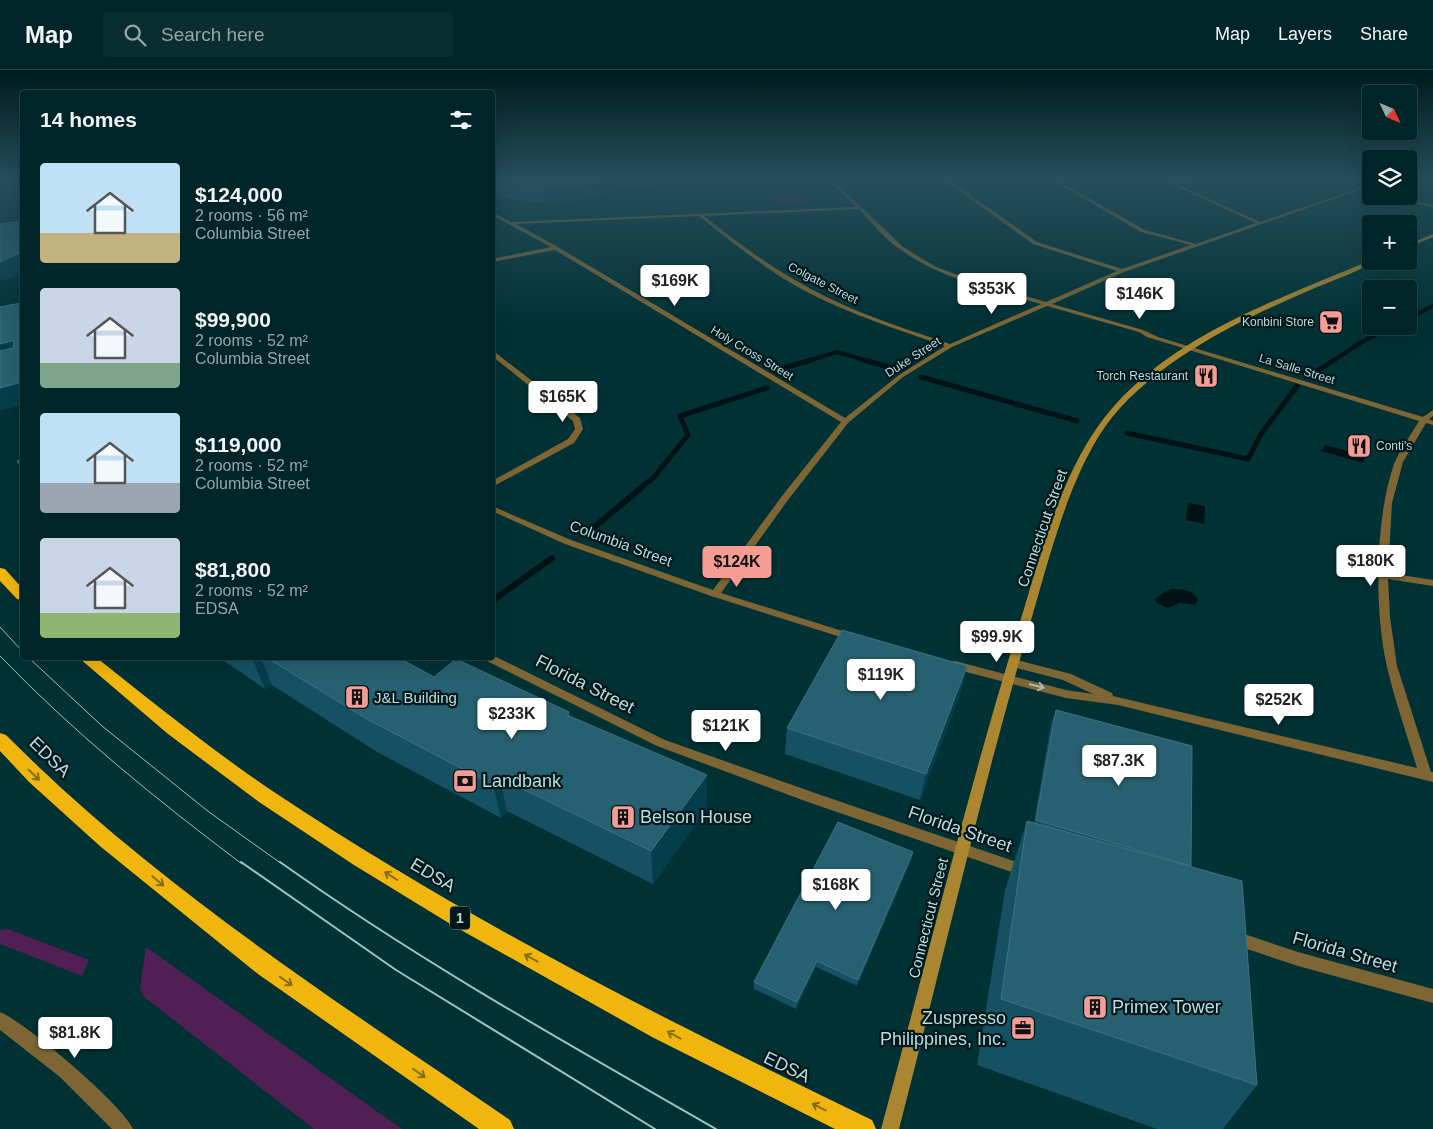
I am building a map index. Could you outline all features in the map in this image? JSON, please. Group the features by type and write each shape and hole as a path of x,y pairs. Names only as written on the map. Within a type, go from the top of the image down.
{"highway":[{"path":"0,572 20,594"},
{"name":"EDSA","path":"89,660 146,707 251,785 336,842 435,904 603,998 863,1129"},
{"name":"EDSA","path":"0,740 36,777 108,841 266,967 501,1129"}],"street":[{"name":"Holy Cross Street","path":"521,228 845,422"},
{"name":"Colgate Street","path":"718,228 746,250 798,284 835,303 950,346"},
{"name":"La Salle Street","path":"881,228 901,248 934,268 978,284 1117,326 1136,334 1155,337 1428,421"},
{"path":"1014,228 1035,243 1122,271"},
{"path":"1138,228 1196,246"},
{"name":"Duke Street","path":"715,594 785,498 845,422 901,376 950,346 1044,304 1122,271 1246,228"},
{"path":"1417,242 1433,235"},
{"path":"495,260 556,248"},
{"name":"Connecticut Street","path":"890,1129 961,850 1008,679 1053,535 1084,456 1114,409 1143,380 1188,348 1256,313 1362,266"},
{"path":"495,354 577,420 579,429 571,441 495,483"},
{"path":"1429,776 1392,666 1385,617 1383,575 1388,504 1399,462 1433,412"},
{"name":"Columbia Street","path":"495,509 568,542 715,594 864,640"},
{"path":"1383,575 1433,584"},
{"name":"Florida Street","path":"494,660 661,743 961,850 1038,875"},
{"path":"941,661 1066,694 1118,701 1429,776"},
{"path":"1013,663 1067,677 1118,701"},
{"name":"Florida Street","path":"1224,935 1298,959 1433,996"},
{"path":"0,1020 37,1047 104,1106 124,1129"}],"shaded area":[{"path":"1325,445 1366,456 1363,463 1321,451"},
{"path":"1188,503 1205,506 1204,524 1186,520"},
{"path":"1172,589 1190,592 1198,600 1195,605 1179,603 1168,608 1157,603 1155,599"},
{"path":"8,929 89,960 82,976 0,944 0,930"},
{"path":"146,947 402,1129 314,1129 144,997 140,988"}],"building":[{"path":"0,228 20,228 20,253 0,262"},
{"path":"20,303 20,383 0,388 0,351 13,348 14,342 0,344 0,307"},
{"path":"842,630 967,666 926,774 787,728"},
{"path":"270,660 403,660 434,677 455,660 458,660 569,712 567,715 707,775 651,851 500,778 493,785 367,719"},
{"path":"1056,710 1192,746 1191,866 1036,820"},
{"path":"1027,821 1242,881 1257,1085 1001,999"},
{"path":"838,822 913,852 858,980 817,961 797,1002 754,982"}],"waterway":[{"path":"1417,314 1433,306"},
{"path":"1333,361 1376,335"},
{"path":"807,361 837,352 868,361"},
{"path":"780,369 811,360"},
{"path":"864,360 899,370"},
{"path":"1310,376 1334,360"},
{"path":"921,377 1077,421"},
{"path":"1127,433 1248,459 1261,434 1297,386"},
{"path":"638,490 654,477 688,435 680,416 767,388"},
{"path":"592,529 640,489"},
{"path":"495,599 552,558"}],"tram line":[{"path":"0,627 20,649"},
{"path":"0,656 57,712 117,765 242,864"},
{"path":"31,660 102,726 209,812 282,864"},
{"path":"241,862 396,970 655,1129"},
{"path":"280,862 440,968 716,1129"}],"place":[{"name":"Konbini Store","path":"1331,322"},
{"name":"Torch Restaurant","path":"1206,376"},
{"name":"Conti's","path":"1359,446"},
{"name":"J&L Building","path":"357,697"},
{"name":"Landbank","path":"465,781"},
{"name":"Belson House","path":"623,817"},
{"name":"Primex Tower","path":"1095,1007"},
{"name":"Zuspresso Philippines, Inc.","path":"1023,1028"}]}
